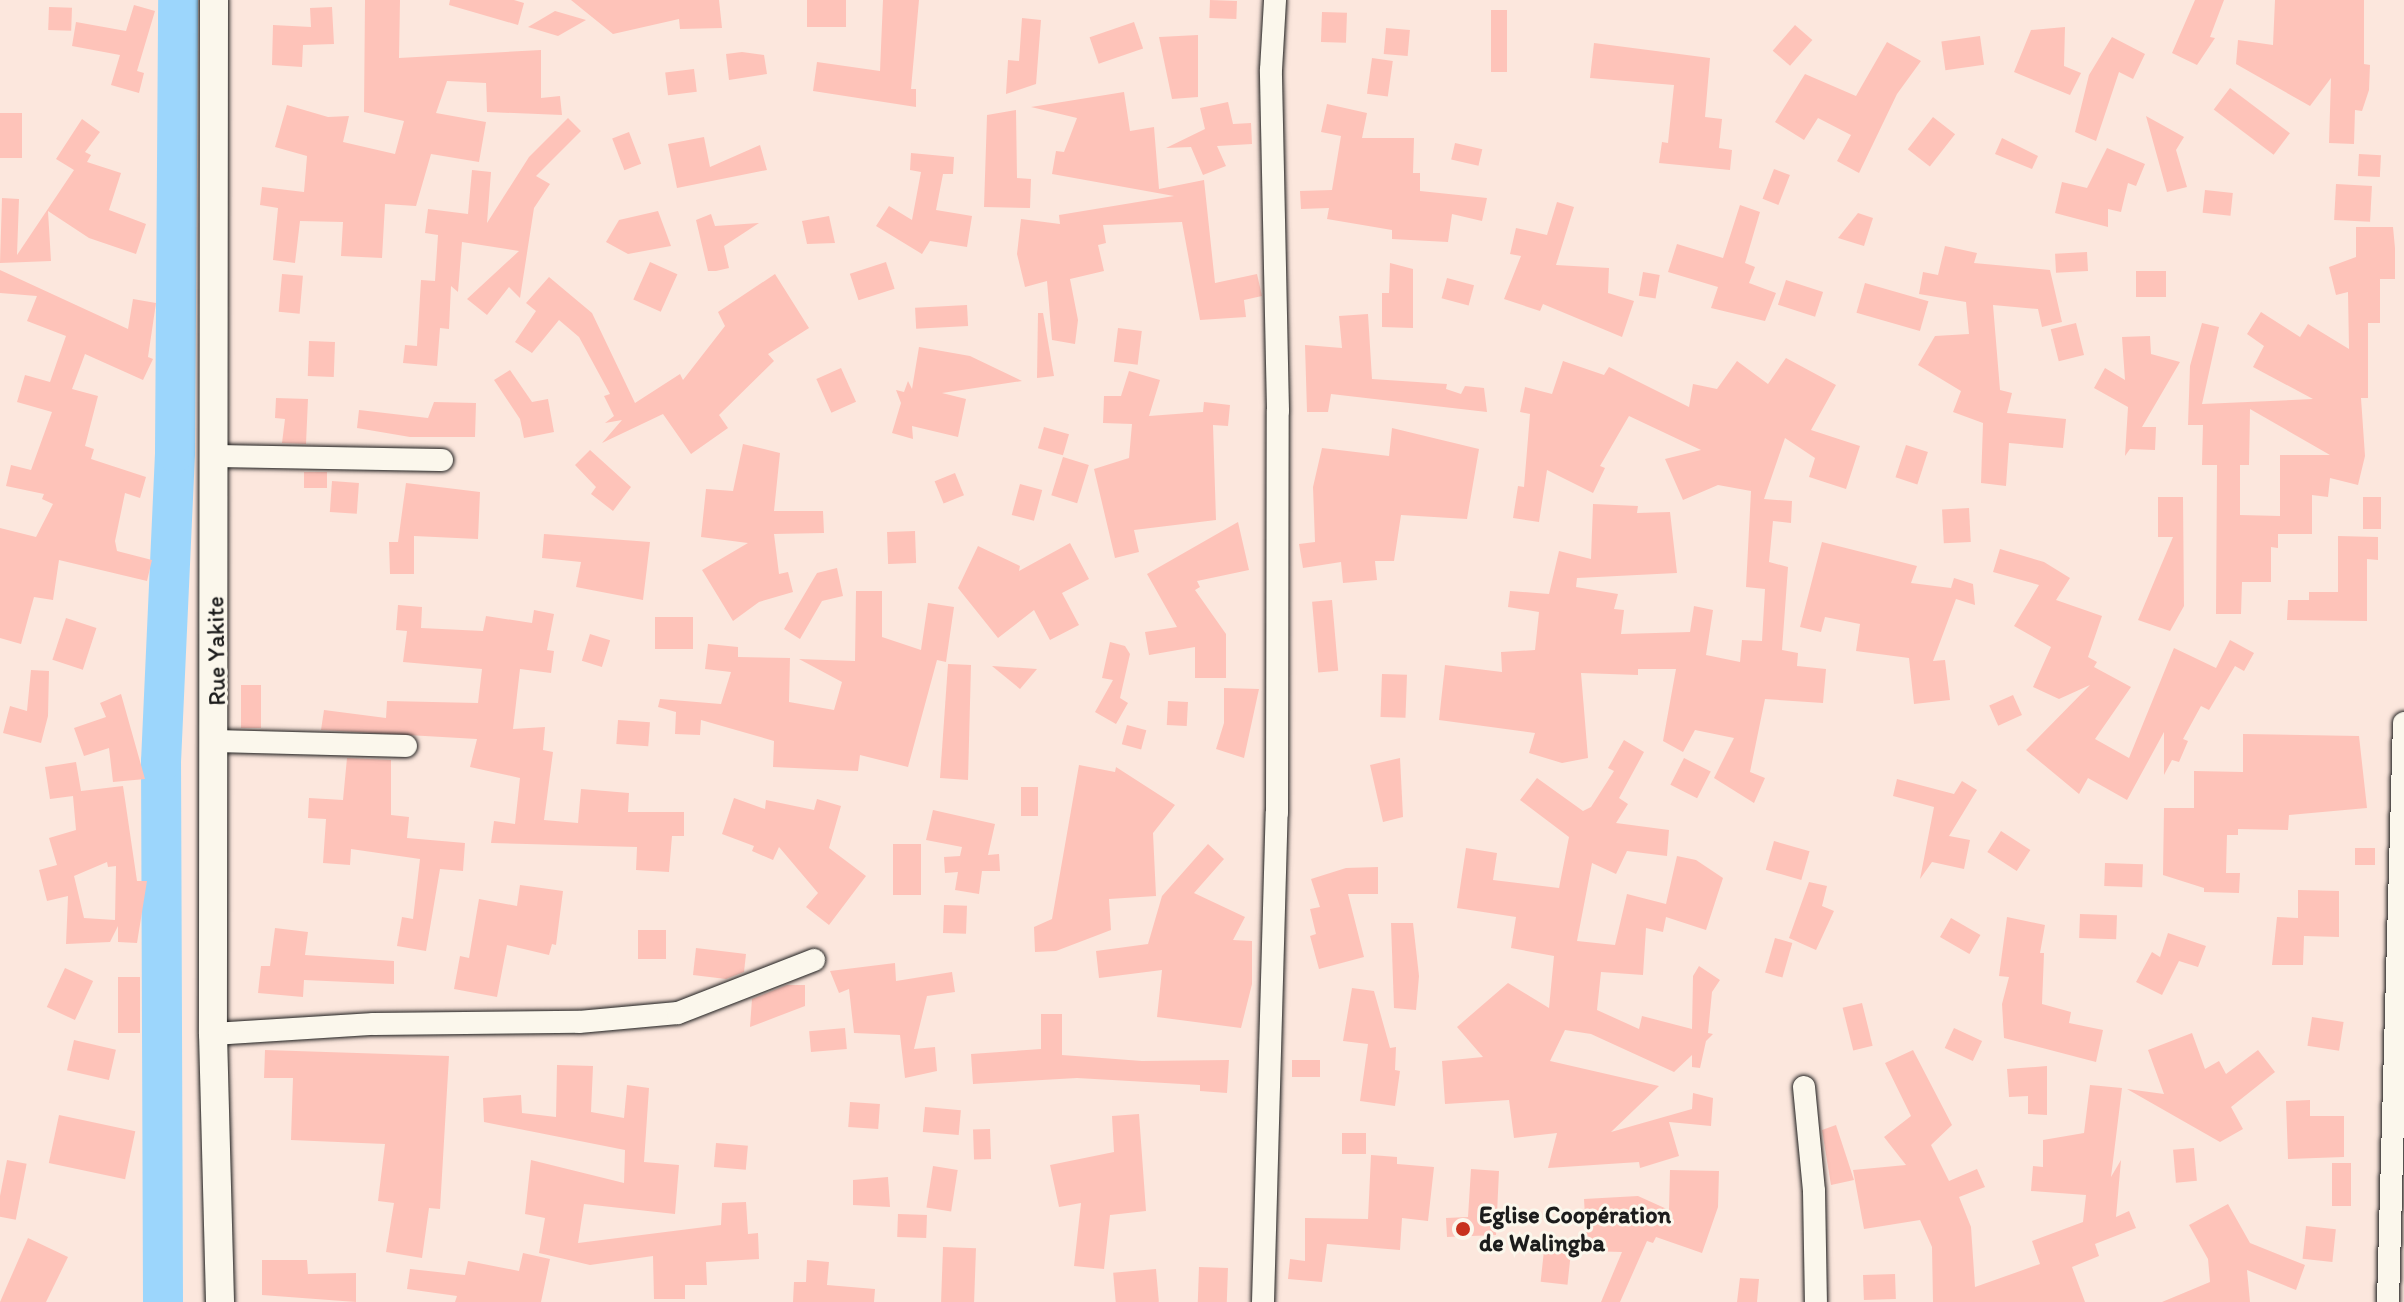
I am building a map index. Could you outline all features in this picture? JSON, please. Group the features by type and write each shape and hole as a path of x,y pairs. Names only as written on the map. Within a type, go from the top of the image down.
{"main road":[{"name":"Rue Yakite","path":"214,0 217,741 213,1034 220,1302"}],"street":[{"path":"1263,1302 1277,813 1278,411 1271,70 1275,0"},
{"path":"214,456 442,460"},
{"path":"2388,1302 2404,723"},
{"path":"217,741 406,746"},
{"path":"213,1034 374,1024 579,1022 678,1013 814,960"},
{"path":"1804,1087 1814,1191 1816,1302"}],"building":[{"path":"365,0 400,0 399,58 541,50 541,98 560,96 562,115 487,112 486,83 447,81 436,113 486,122 479,162 431,154 416,206 385,204 382,258 341,256 343,222 300,221 295,263 273,260 278,208 260,205 262,187 304,192 307,156 275,147 287,105 328,117 349,116 343,142 395,154 404,121 364,112"},
{"path":"450,0 514,0 524,3 518,25 449,5"},
{"path":"571,0 719,0 722,28 680,29 679,19 613,34"},
{"path":"807,0 846,0 846,27 807,27"},
{"path":"883,0 919,0 911,89 916,89 916,107 813,91 817,62 880,71"},
{"path":"1210,0 1237,1 1236,19 1209,18"},
{"path":"2195,0 2224,0 2210,37 2215,38 2197,65 2172,53"},
{"path":"2275,0 2364,0 2364,64 2370,65 2369,90 2362,111 2355,110 2354,144 2329,143 2331,78 2310,106 2236,64 2238,40 2273,45"},
{"path":"134,5 155,11 137,71 144,73 139,93 111,85 120,55 72,46 76,22 126,31"},
{"path":"49,7 72,8 71,31 48,30"},
{"path":"332,7 334,44 303,45 302,67 272,65 273,25 311,27 310,8"},
{"path":"1491,10 1507,10 1507,72 1491,72"},
{"path":"555,11 586,20 558,36 528,27"},
{"path":"1322,12 1347,13 1346,43 1321,42"},
{"path":"1022,18 1041,20 1036,84 1006,94 1008,60 1019,61"},
{"path":"1134,22 1143,48 1099,64 1090,37"},
{"path":"1795,25 1812,40 1790,66 1773,51"},
{"path":"2065,27 2064,66 2081,73 2070,95 2014,72 2031,30"},
{"path":"1386,28 1410,30 1408,56 1384,54"},
{"path":"1198,35 1198,97 1172,99 1159,37"},
{"path":"1980,36 1984,65 1945,70 1941,41"},
{"path":"2112,37 2145,54 2133,79 2119,72 2096,141 2075,132 2089,75"},
{"path":"1887,42 1921,61 1897,94 1859,173 1837,161 1851,135 1818,118 1804,140 1775,122 1805,74 1856,96"},
{"path":"1594,43 1710,58 1705,117 1722,119 1719,148 1732,150 1730,170 1659,163 1662,142 1668,143 1674,85 1590,78"},
{"path":"742,52 764,55 767,74 729,80 726,54"},
{"path":"1372,58 1393,61 1388,97 1367,94"},
{"path":"694,69 697,92 668,95 665,73"},
{"path":"2230,88 2290,133 2274,155 2214,110"},
{"path":"1124,92 1130,131 1154,127 1159,189 1204,180 1215,283 1257,274 1262,296 1244,300 1246,317 1200,320 1182,222 1103,225 1106,243 1098,245 1104,271 1070,279 1078,320 1075,344 1052,340 1047,281 1025,287 1017,254 1021,219 1060,224 1059,215 1174,196 1052,174 1056,151 1064,152 1077,118 1031,107"},
{"path":"1228,102 1233,124 1251,123 1252,144 1217,146 1226,166 1203,175 1191,147 1166,148 1205,129 1200,108"},
{"path":"1327,104 1367,113 1362,138 1414,138 1413,173 1420,173 1420,191 1487,198 1482,221 1452,214 1448,242 1392,239 1392,230 1327,219 1329,208 1301,209 1300,191 1332,190 1341,136 1321,132"},
{"path":"1016,110 1017,178 1031,179 1030,208 984,207 987,115"},
{"path":"0,113 22,113 22,158 0,158"},
{"path":"2146,116 2184,137 2176,150 2187,187 2167,192"},
{"path":"1933,117 1955,134 1930,167 1908,149"},
{"path":"568,118 581,131 536,176 550,184 534,208 520,298 509,287 487,315 467,299 519,251 462,242 458,292 451,286 449,329 440,328 437,366 403,363 405,345 417,346 421,280 435,281 438,235 425,233 428,209 468,214 472,170 491,172 487,223 529,157"},
{"path":"82,119 100,132 85,152 91,155 87,162 121,173 109,210 146,224 136,254 89,238 48,211 51,261 0,263 2,198 19,199 17,255 74,170 56,159"},
{"path":"629,132 641,164 624,170 612,138"},
{"path":"704,137 710,167 760,145 767,170 677,188 668,144"},
{"path":"2002,138 2038,156 2032,169 1995,154"},
{"path":"1455,143 1482,149 1478,166 1451,160"},
{"path":"2107,148 2145,164 2136,186 2128,183 2121,212 2108,209 2108,227 2055,213 2062,182 2087,188"},
{"path":"911,153 954,157 953,174 943,174 936,210 972,216 967,247 930,241 922,254 876,226 889,206 912,220 921,172 910,170"},
{"path":"2359,154 2381,155 2380,177 2358,176"},
{"path":"1774,169 1790,175 1778,205 1763,199"},
{"path":"2336,184 2372,186 2370,222 2334,220"},
{"path":"2205,190 2233,193 2230,216 2203,213"},
{"path":"1557,202 1574,207 1556,265 1609,268 1608,293 1634,301 1622,337 1543,304 1540,311 1504,299 1521,256 1510,254 1516,228 1547,235"},
{"path":"1740,205 1760,212 1745,263 1755,267 1749,283 1776,293 1765,321 1711,308 1718,287 1668,272 1677,244 1723,258"},
{"path":"658,211 671,246 628,254 606,242 619,220"},
{"path":"1858,213 1873,218 1864,246 1838,238"},
{"path":"711,214 715,226 759,223 724,246 729,268 716,271 708,271 696,220"},
{"path":"829,216 835,243 807,244 802,221"},
{"path":"2356,227 2393,227 2395,279 2380,279 2380,323 2368,323 2368,398 2361,398 2365,456 2358,485 2330,478 2328,497 2312,495 2312,534 2278,534 2278,548 2271,547 2271,582 2242,582 2241,614 2216,614 2217,465 2202,465 2203,425 2188,425 2190,366 2202,323 2219,327 2202,404 2313,399 2253,367 2264,346 2247,334 2261,312 2300,337 2308,324 2349,349 2348,292 2336,295 2329,267 2356,257","holes":["2250,409 2330,455 2280,455 2280,516 2240,515 2240,465 2249,465"]},
{"path":"1945,246 1977,253 1974,263 2050,270 2062,322 2042,327 2038,309 1993,305 2000,390 2012,393 2007,413 2066,419 2063,448 2009,443 2006,486 1981,483 1983,423 1953,412 1961,391 1918,365 1935,336 1969,334 1966,302 1919,294 1923,272 1938,275"},
{"path":"2087,252 2088,271 2056,273 2055,254"},
{"path":"650,262 677,274 661,312 633,299"},
{"path":"886,262 895,289 859,300 850,274"},
{"path":"1390,263 1413,269 1413,328 1382,327 1382,293 1389,293"},
{"path":"0,270 128,329 133,299 156,303 148,357 153,359 143,380 85,354 72,389 98,396 85,446 94,449 91,459 146,477 140,498 125,493 115,541 117,551 152,560 147,581 59,560 53,600 34,597 21,644 0,638 0,528 36,537 53,504 42,499 44,494 6,486 11,465 31,470 52,412 17,402 25,375 50,382 66,336 27,321 37,296 0,293"},
{"path":"2136,271 2166,271 2166,297 2136,297"},
{"path":"1643,272 1660,275 1656,299 1639,296"},
{"path":"282,274 303,276 300,314 279,312"},
{"path":"775,274 809,328 768,354 774,361 719,415 728,428 691,454 663,414 602,443 622,420 605,423 614,416 604,396 610,394 579,337 559,320 532,353 515,342 536,311 526,303 549,277 592,313 635,403 680,374 683,380 725,326 718,312"},
{"path":"1447,278 1474,285 1469,306 1442,298"},
{"path":"1786,280 1823,292 1815,317 1778,305"},
{"path":"1865,283 1928,301 1920,331 1856,313"},
{"path":"967,305 968,326 916,329 915,308"},
{"path":"1038,313 1043,313 1054,376 1037,378"},
{"path":"1368,314 1372,379 1447,384 1446,389 1461,394 1465,386 1484,388 1487,412 1331,394 1328,412 1307,412 1305,345 1342,348 1339,316"},
{"path":"2076,323 2084,355 2059,361 2051,329"},
{"path":"1118,328 1142,331 1138,365 1114,362"},
{"path":"2150,336 2151,354 2180,362 2142,427 2156,427 2155,450 2130,449 2125,456 2128,407 2094,388 2105,368 2125,380 2122,337"},
{"path":"309,341 335,342 334,377 308,376"},
{"path":"919,347 970,356 1022,381 942,393 966,399 958,437 912,426 913,439 892,433 901,403 896,390 904,392 908,381 912,389"},
{"path":"1786,358 1836,385 1811,430 1860,446 1846,489 1809,477 1815,458 1785,438 1764,499 1792,501 1791,523 1773,521 1769,562 1788,567 1782,650 1798,653 1797,666 1826,669 1823,703 1765,699 1750,772 1765,778 1754,803 1714,778 1734,738 1695,730 1683,752 1663,741 1676,669 1638,669 1638,675 1581,673 1588,758 1562,763 1529,753 1535,733 1439,720 1445,665 1502,672 1501,652 1535,650 1539,612 1508,607 1510,591 1549,594 1559,551 1591,559 1593,504 1638,506 1637,513 1670,512 1677,573 1577,578 1576,587 1618,594 1614,609 1624,610 1621,634 1690,632 1694,606 1713,610 1706,655 1740,662 1742,640 1762,641 1765,589 1746,587 1751,491 1718,485 1683,500 1665,459 1701,450 1629,416 1600,466 1605,468 1593,493 1547,470 1539,522 1513,518 1518,486 1524,487 1530,414 1520,412 1525,387 1552,394 1563,361 1604,375 1609,367 1689,407 1693,384 1717,389 1737,361 1768,384"},
{"path":"841,368 856,402 831,413 816,379"},
{"path":"510,370 532,402 548,399 554,432 524,438 520,419 494,380"},
{"path":"1129,371 1160,380 1149,416 1203,412 1204,402 1230,405 1228,426 1213,425 1216,520 1134,530 1139,552 1115,558 1094,469 1129,458 1132,424 1103,423 1104,396 1121,396"},
{"path":"276,398 308,399 306,444 282,443 285,419 275,418"},
{"path":"434,402 476,403 475,437 410,437 357,428 359,410 428,418"},
{"path":"1044,427 1069,434 1063,455 1038,448"},
{"path":"1392,428 1479,449 1467,519 1401,515 1394,561 1375,561 1377,580 1343,583 1341,562 1303,568 1299,544 1315,542 1313,487 1322,448 1389,456"},
{"path":"743,444 780,453 774,511 823,511 824,533 774,534 779,574 788,572 793,592 759,602 733,621 702,570 748,543 701,537 706,489 733,491"},
{"path":"1906,445 1928,452 1917,484 1895,477"},
{"path":"590,450 631,487 613,511 591,494 596,487 575,465"},
{"path":"1063,457 1089,465 1077,503 1051,495"},
{"path":"304,472 327,472 327,488 304,488"},
{"path":"955,473 964,495 944,503 935,481"},
{"path":"332,481 359,483 357,514 330,512"},
{"path":"406,483 480,492 478,539 414,536 414,574 390,574 389,542 398,542"},
{"path":"1020,484 1042,490 1034,521 1012,515"},
{"path":"2158,497 2183,497 2184,606 2170,631 2138,620 2173,537 2158,537"},
{"path":"2363,497 2381,497 2381,529 2363,529"},
{"path":"1969,508 1971,542 1944,543 1942,509"},
{"path":"1238,522 1249,570 1197,581 1200,587 1195,590 1226,634 1226,678 1195,678 1195,647 1149,655 1145,632 1177,627 1147,574"},
{"path":"915,531 916,563 888,564 887,532"},
{"path":"544,534 650,542 643,600 576,587 581,562 542,558"},
{"path":"2338,536 2378,537 2378,560 2367,559 2367,621 2287,620 2288,600 2309,600 2309,592 2338,592"},
{"path":"1822,542 1917,566 1911,583 1951,588 1954,578 1973,584 1975,605 1956,599 1933,661 1945,660 1950,700 1914,704 1909,658 1856,651 1860,624 1825,617 1821,632 1800,627"},
{"path":"1070,543 1089,579 1062,593 1079,625 1050,640 1034,610 998,638 958,588 978,546 1020,566 1019,571"},
{"path":"2000,549 2044,562 2070,578 2056,600 2102,616 2088,657 2097,662 2094,667 2131,687 2095,739 2129,758 2174,648 2216,668 2230,640 2254,653 2244,671 2235,666 2209,710 2201,706 2183,739 2188,741 2179,762 2172,760 2164,775 2164,732 2127,800 2088,778 2079,794 2026,750 2090,685 2059,699 2033,687 2051,647 2014,626 2039,585 1993,572"},
{"path":"837,568 843,596 822,601 800,639 784,629 817,573"},
{"path":"856,591 882,591 882,637 921,650 928,603 954,607 946,662 937,660 908,767 860,755 858,771 773,767 774,741 701,720 700,735 675,734 676,712 658,707 660,699 721,704 731,672 705,669 708,644 738,647 738,657 790,658 789,702 834,710 842,682 799,659 855,661"},
{"path":"1332,600 1338,671 1318,672 1312,602"},
{"path":"398,605 422,607 421,628 483,631 486,616 532,623 534,610 554,614 547,650 554,651 551,673 520,669 513,729 545,727 543,750 553,752 544,820 578,823 581,789 629,793 628,812 684,812 684,836 672,836 669,872 636,870 637,847 491,843 494,821 515,824 520,778 470,767 477,739 321,730 324,710 386,718 387,701 478,703 482,669 403,662 407,631 396,630"},
{"path":"655,617 693,617 693,649 655,649"},
{"path":"66,618 96,628 83,670 52,660"},
{"path":"590,634 610,640 602,667 582,661"},
{"path":"1110,642 1125,646 1130,654 1120,698 1128,703 1116,724 1095,712 1113,680 1102,678"},
{"path":"948,664 971,665 968,780 940,778"},
{"path":"992,666 1037,669 1020,689"},
{"path":"31,670 49,671 48,716 41,743 3,733 10,706 27,711"},
{"path":"1382,674 1407,675 1405,718 1380,717"},
{"path":"241,685 261,685 261,728 241,728"},
{"path":"1224,688 1259,689 1244,758 1216,749 1224,723"},
{"path":"121,694 145,779 113,782 109,748 84,756 74,728 106,717 100,703"},
{"path":"2013,695 2022,715 1998,726 1989,706"},
{"path":"1168,701 1188,702 1187,726 1167,725"},
{"path":"618,720 650,722 648,746 616,744"},
{"path":"1127,725 1146,730 1141,749 1122,744"},
{"path":"2243,734 2359,736 2367,808 2289,815 2288,830 2238,829 2238,835 2227,835 2226,873 2240,873 2239,893 2204,892 2204,888 2163,875 2164,808 2194,808 2194,771 2243,772"},
{"path":"1624,740 1644,752 1619,798 1628,804 1616,823 1669,830 1667,856 1627,851 1616,874 1592,863 1577,941 1615,945 1627,894 1666,904 1677,856 1696,860 1723,878 1706,930 1666,917 1663,932 1646,928 1643,975 1601,972 1597,1010 1639,1029 1642,1016 1692,1029 1693,976 1699,966 1720,980 1712,992 1708,1033 1713,1034 1706,1041 1700,1068 1692,1067 1692,1055 1674,1072 1591,1034 1565,1030 1550,1061 1659,1086 1611,1132 1692,1109 1693,1093 1713,1098 1711,1126 1669,1122 1679,1156 1640,1168 1639,1162 1548,1168 1557,1133 1514,1138 1509,1100 1445,1104 1442,1061 1483,1057 1457,1027 1508,983 1549,1008 1554,956 1511,948 1516,917 1457,908 1466,848 1497,853 1493,880 1559,888 1569,837 1520,800 1537,778 1583,811 1591,807 1614,771 1608,768"},
{"path":"347,758 391,760 391,815 409,817 407,838 465,843 463,871 440,869 426,951 397,946 402,917 413,919 420,859 351,849 350,865 323,863 326,819 308,818 309,798 343,800"},
{"path":"1400,758 1403,817 1383,822 1370,765"},
{"path":"1684,758 1711,772 1697,798 1670,785"},
{"path":"76,762 81,791 123,786 137,881 147,881 137,943 118,942 118,926 110,942 66,944 68,896 47,901 39,870 57,865 49,838 76,830 73,796 50,799 45,767","holes":["107,862 108,867 116,866 115,920 84,918 74,876"]},
{"path":"1079,765 1115,772 1116,767 1175,805 1153,833 1156,896 1109,899 1111,930 1056,951 1035,952 1034,927 1052,919"},
{"path":"1897,779 1954,794 1962,781 1977,790 1949,836 1970,840 1964,869 1932,862 1920,879 1934,807 1893,796"},
{"path":"1021,787 1038,787 1038,816 1021,816"},
{"path":"734,798 765,809 766,800 814,810 817,799 841,806 829,848 866,876 829,925 806,907 818,893 779,847 773,860 752,851 754,846 722,834"},
{"path":"933,810 995,824 988,855 999,854 1000,871 982,871 979,894 955,890 958,872 945,873 944,857 960,856 962,847 926,840"},
{"path":"2001,831 2030,850 2017,871 1987,852"},
{"path":"1774,841 1810,851 1801,880 1766,870"},
{"path":"893,844 921,844 921,895 893,895"},
{"path":"1208,844 1224,859 1194,893 1245,917 1233,940 1252,941 1252,984 1241,1028 1157,1017 1162,970 1099,978 1096,951 1148,944 1162,896"},
{"path":"2355,848 2375,848 2375,865 2355,865"},
{"path":"2105,863 2143,864 2142,887 2104,886"},
{"path":"1378,867 1378,894 1348,894 1364,957 1319,969 1310,936 1316,934 1310,909 1320,907 1311,879 1346,868"},
{"path":"1809,882 1827,886 1822,906 1834,911 1816,950 1789,938"},
{"path":"520,885 563,891 556,945 552,944 549,955 507,945 497,997 454,989 460,956 469,958 479,899 517,906"},
{"path":"2298,890 2339,891 2339,937 2304,936 2303,965 2272,965 2277,917 2298,918"},
{"path":"944,905 967,906 966,934 943,933"},
{"path":"2080,914 2117,915 2116,939 2079,938"},
{"path":"2007,917 2045,925 2040,953 2044,953 2042,1004 2071,1012 2069,1023 2103,1030 2096,1062 2004,1038 2002,1004 2009,977 1999,976"},
{"path":"1951,918 1980,935 1969,954 1940,937"},
{"path":"1391,923 1413,923 1419,976 1416,1010 1394,1008"},
{"path":"275,928 308,932 305,955 394,961 394,984 304,980 303,997 258,993 261,966 270,966"},
{"path":"638,930 666,930 666,959 638,959"},
{"path":"2168,933 2206,946 2198,967 2179,961 2162,995 2136,982 2152,952 2160,957"},
{"path":"1775,938 1792,943 1782,978 1765,973"},
{"path":"696,948 746,954 744,972 726,979 693,975"},
{"path":"895,963 896,981 952,972 955,992 927,996 914,1049 935,1047 937,1071 905,1078 900,1035 854,1033 849,989 839,993 830,971"},
{"path":"65,968 93,981 75,1020 47,1007"},
{"path":"118,977 140,977 140,1033 118,1033"},
{"path":"787,985 805,985 805,1006 750,1027 752,999"},
{"path":"1352,988 1374,991 1390,1048 1396,1047 1395,1070 1400,1071 1395,1106 1360,1101 1368,1044 1343,1041"},
{"path":"1862,1003 1873,1046 1853,1051 1843,1008"},
{"path":"1041,1014 1062,1014 1062,1055 1142,1061 1229,1060 1227,1093 1200,1091 1200,1085 1077,1078 973,1084 971,1054 1041,1049"},
{"path":"2312,1017 2344,1022 2339,1051 2307,1046"},
{"path":"845,1028 847,1049 811,1052 809,1031"},
{"path":"1954,1028 1982,1041 1973,1061 1945,1048"},
{"path":"2192,1033 2205,1069 2219,1061 2226,1074 2258,1050 2275,1072 2231,1107 2243,1129 2220,1142 2127,1089 2164,1094 2148,1050"},
{"path":"74,1040 116,1050 109,1080 67,1070"},
{"path":"265,1050 449,1056 440,1209 429,1208 422,1258 386,1252 394,1203 378,1201 385,1144 291,1140 293,1078 264,1078"},
{"path":"1913,1050 1952,1125 1931,1145 1949,1181 1977,1169 1985,1187 1959,1197 1971,1227 1975,1287 2040,1264 2032,1241 2083,1222 2086,1195 2031,1191 2033,1166 2043,1167 2043,1140 2084,1133 2090,1085 2122,1088 2111,1177 2121,1160 2116,1217 2129,1211 2136,1228 2095,1244 2099,1256 2072,1267 2085,1302 1933,1302 1932,1247 1920,1220 1864,1229 1853,1170 1906,1165 1884,1137 1911,1116 1885,1063"},
{"path":"1292,1060 1320,1060 1320,1077 1292,1077"},
{"path":"557,1065 593,1066 591,1112 624,1118 627,1085 649,1088 644,1162 679,1165 675,1214 584,1204 578,1243 721,1225 722,1203 746,1202 748,1234 758,1233 759,1259 706,1262 707,1285 685,1285 685,1299 654,1299 653,1256 590,1265 539,1253 545,1218 525,1214 531,1160 624,1183 625,1150 484,1122 483,1098 521,1095 522,1113 556,1117"},
{"path":"2047,1066 2047,1115 2028,1114 2028,1096 2009,1097 2007,1069"},
{"path":"2310,1100 2310,1116 2344,1116 2344,1157 2288,1159 2286,1101"},
{"path":"850,1102 880,1104 878,1129 848,1127"},
{"path":"925,1107 961,1110 959,1135 923,1132"},
{"path":"1139,1114 1146,1211 1110,1215 1104,1269 1074,1266 1081,1203 1059,1207 1050,1165 1114,1152 1112,1116"},
{"path":"59,1115 135,1131 125,1179 49,1163"},
{"path":"1836,1125 1854,1180 1831,1185 1822,1130"},
{"path":"990,1129 991,1159 974,1160 973,1130"},
{"path":"1342,1133 1366,1133 1366,1154 1342,1154"},
{"path":"716,1143 748,1146 746,1170 714,1167"},
{"path":"2194,1148 2197,1181 2176,1183 2173,1150"},
{"path":"1371,1155 1397,1157 1397,1164 1434,1167 1428,1221 1402,1218 1400,1250 1327,1244 1322,1282 1288,1279 1290,1259 1305,1261 1305,1218 1368,1219"},
{"path":"7,1160 27,1164 16,1220 0,1217 0,1196"},
{"path":"2332,1163 2351,1163 2351,1206 2332,1206"},
{"path":"933,1166 958,1170 951,1211 926,1207"},
{"path":"1471,1169 1499,1171 1496,1235 1447,1237 1446,1218 1468,1217"},
{"path":"1670,1170 1719,1171 1718,1207 1702,1253 1656,1237 1653,1243 1647,1241 1620,1302 1601,1302 1622,1252 1587,1251 1584,1199 1638,1196 1669,1210"},
{"path":"888,1177 890,1207 853,1205 853,1180"},
{"path":"2228,1204 2250,1243 2305,1265 2296,1290 2247,1270 2250,1302 2162,1302 2210,1282 2208,1259 2189,1225"},
{"path":"898,1214 927,1215 926,1238 897,1237"},
{"path":"2306,1226 2336,1229 2332,1262 2303,1259"},
{"path":"28,1238 68,1257 46,1302 0,1302"},
{"path":"943,1247 976,1248 974,1302 941,1302"},
{"path":"1544,1250 1571,1253 1568,1285 1541,1282"},
{"path":"523,1253 550,1259 541,1302 455,1302 457,1296 407,1289 410,1269 465,1275 468,1261 519,1271"},
{"path":"262,1260 307,1260 308,1274 356,1273 356,1302 262,1295"},
{"path":"807,1260 829,1262 827,1285 875,1289 874,1302 793,1302 794,1282 806,1282"},
{"path":"1199,1267 1228,1268 1227,1302 1198,1302"},
{"path":"1156,1269 1159,1302 1116,1302 1113,1273"},
{"path":"1895,1274 1896,1299 1864,1300 1863,1275"},
{"path":"1740,1278 1759,1279 1757,1302 1737,1302"}],"waterway":[{"path":"163,1302 161,762 175,452 178,0"}],"place":[{"name":"Eglise Coopération de Walingba","path":"1463,1229"}]}
